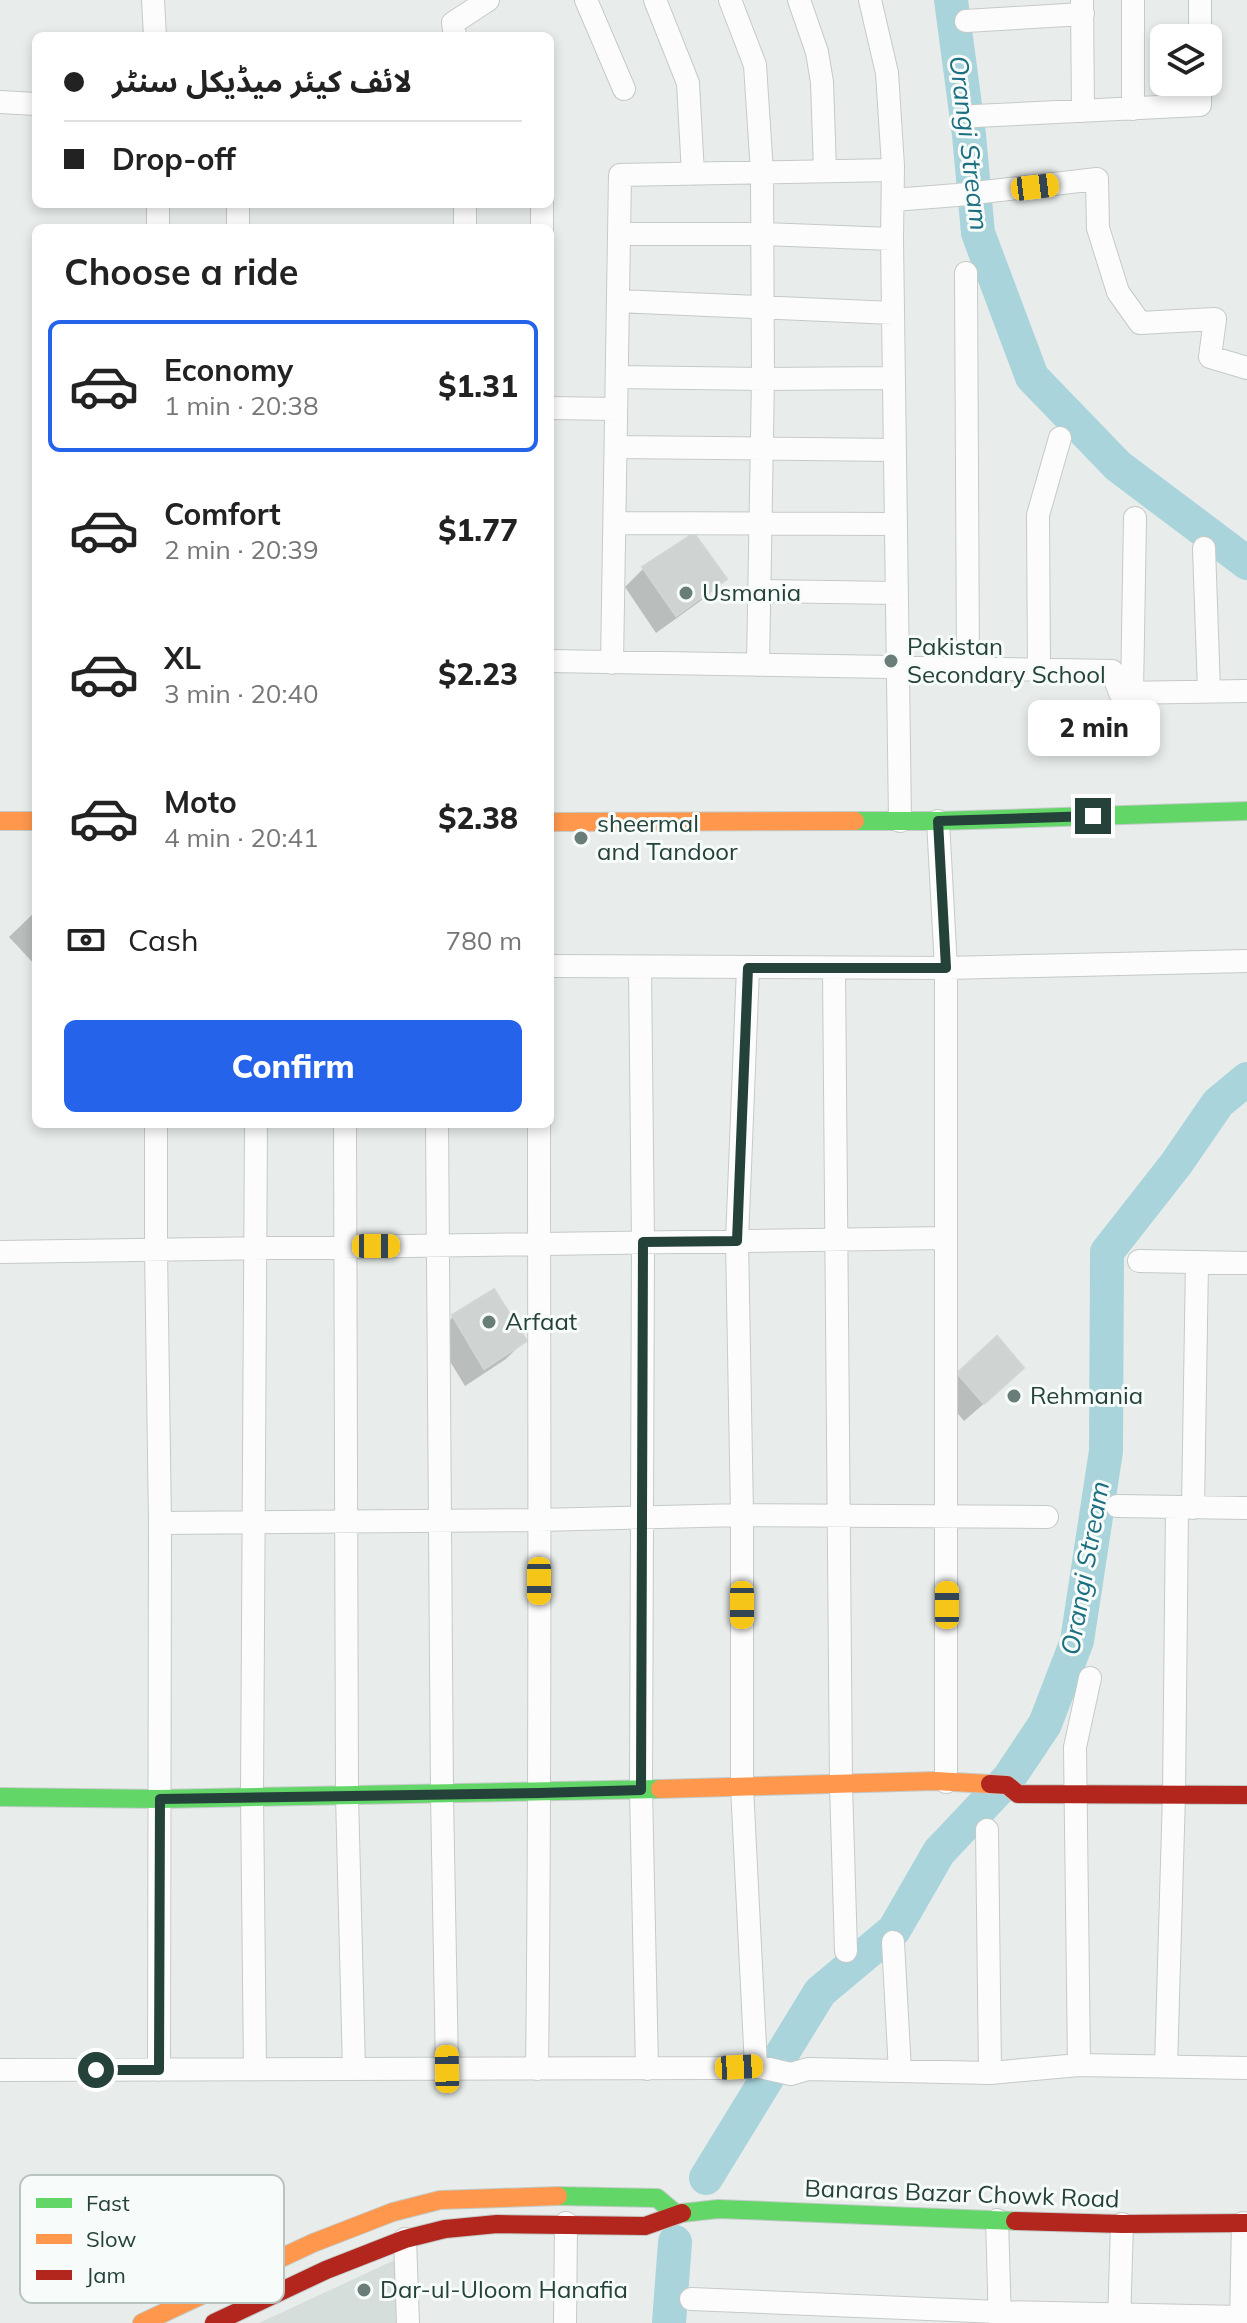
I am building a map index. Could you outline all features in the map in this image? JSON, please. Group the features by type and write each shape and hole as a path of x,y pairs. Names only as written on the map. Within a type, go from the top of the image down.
{"main road":[{"path":"554,822 938,821 1247,811"},
{"path":"0,821 32,821"},
{"path":"0,1797 160,1799 442,1795 941,1782 1007,1785 1018,1794 1247,1795"},
{"path":"284,2257 393,2212 440,2200 571,2196 657,2198 676,2214"},
{"name":"Banaras Bazar Chowk Road","path":"284,2290 405,2239 445,2229 497,2224 645,2226 676,2214 718,2209 1122,2224 1245,2223"},
{"path":"142,2323 185,2303"},
{"name":"Banaras Bazar Chowk Road","path":"214,2323 256,2303"}],"street":[{"path":"153,0 155,32"},
{"path":"454,32 453,23 486,0"},
{"path":"586,0 624,89"},
{"path":"655,0 688,83 693,174"},
{"path":"730,0 755,65 762,172 763,379 758,665"},
{"path":"799,0 817,52 822,82 825,171"},
{"path":"870,0 887,73 893,170 900,821"},
{"path":"1133,0 1133,109"},
{"path":"1200,0 1200,24"},
{"path":"966,21 1082,7 1083,111"},
{"path":"975,116 1200,105 1200,96"},
{"path":"0,102 32,104"},
{"path":"612,663 620,175 893,170"},
{"path":"893,200 1004,191 1097,179 1098,228 1118,292 1140,323 1215,319 1210,357 1247,368"},
{"path":"619,234 764,234 892,239"},
{"path":"966,273 968,669"},
{"path":"618,301 893,313"},
{"path":"617,377 893,378"},
{"path":"554,408 616,409"},
{"path":"1039,670 1038,515 1060,438"},
{"path":"616,447 895,450"},
{"path":"1132,692 1135,518"},
{"path":"615,523 895,524"},
{"path":"1204,548 1209,691"},
{"path":"759,591 896,593"},
{"path":"554,661 1112,671 1120,693 1247,691"},
{"path":"938,821 946,968 947,1516 941,1782"},
{"path":"554,966 946,968 1247,961"},
{"path":"640,967 643,1242 641,1790 647,2069"},
{"path":"748,968 737,1241 742,1515 742,1787 756,2066"},
{"path":"834,968 841,1784 846,1951"},
{"path":"156,1128 160,1523 159,2070"},
{"path":"255,2069 252,1797 256,1128"},
{"path":"345,1128 347,1796 354,2069"},
{"path":"437,1128 447,2069"},
{"path":"537,2069 540,1793 539,1128"},
{"path":"0,1252 946,1238"},
{"path":"1139,1261 1247,1263"},
{"path":"1166,2066 1185,1508 1197,1262"},
{"path":"1117,1506 1247,1508"},
{"path":"160,1523 742,1515 1047,1517"},
{"path":"1079,2065 1075,1747 1090,1678"},
{"path":"987,1830 990,2073"},
{"path":"893,1942 900,2071"},
{"path":"0,2070 647,2069 756,2066 791,2074 808,2069 990,2073 1079,2065 1247,2068"},
{"path":"997,2220 999,2317"},
{"path":"565,2323 566,2223"},
{"path":"691,2299 999,2317 1241,2320 1245,2223"},
{"path":"1119,2319 1122,2224"},
{"path":"405,2239 408,2323"}],"shaded area":[{"name":"Dar-ul-Uloom Hanafia","path":"399,2258 400,2323 259,2323"}],"building":[{"path":"694,533 727,579 676,616 642,567"},
{"path":"494,1289 527,1341 484,1369 452,1315"},
{"path":"997,1336 1024,1368 984,1404 957,1373"}],"waterway":[{"name":"Orangi Stream","path":"951,0 978,233 1032,377 1118,466 1247,563"},
{"name":"Orangi Stream","path":"706,2178 820,1992 894,1930 939,1852 1009,1778 1045,1724 1077,1641 1106,1451 1107,1252 1176,1164 1218,1103 1247,1079"},
{"name":"Orangi Stream","path":"669,2323 675,2242"}],"traffic: fast":[{"path":"855,821 1247,811"},
{"path":"0,1797 160,1799 660,1789"},
{"path":"558,2196 657,2198 676,2214"},
{"path":"682,2213 718,2209 1015,2221"}],"traffic: slow":[{"path":"0,821 32,821"},
{"path":"554,822 855,821"},
{"path":"660,1789 935,1781 990,1784"},
{"path":"284,2257 393,2212 440,2200 558,2196"},
{"path":"142,2323 185,2303"}],"traffic: jam":[{"path":"990,1784 1007,1785 1018,1794 1247,1795"},
{"path":"284,2290 405,2239 445,2229 497,2224 645,2226 682,2213"},
{"path":"1015,2221 1247,2223"},
{"path":"214,2323 256,2303"}],"place":[{"name":"Usmania","path":"686,593"},
{"name":"Pakistan Secondary School","path":"891,661"},
{"name":"sheermal and Tandoor","path":"581,838"},
{"name":"Arfaat","path":"489,1322"},
{"name":"Rehmania","path":"1014,1396"},
{"name":"Dar-ul-Uloom Hanafia","path":"364,2290"}],"route":[{"path":"96,2070 159,2070 160,1799 641,1790 643,1242 737,1241 748,968 946,968 938,821 1093,816"}]}
